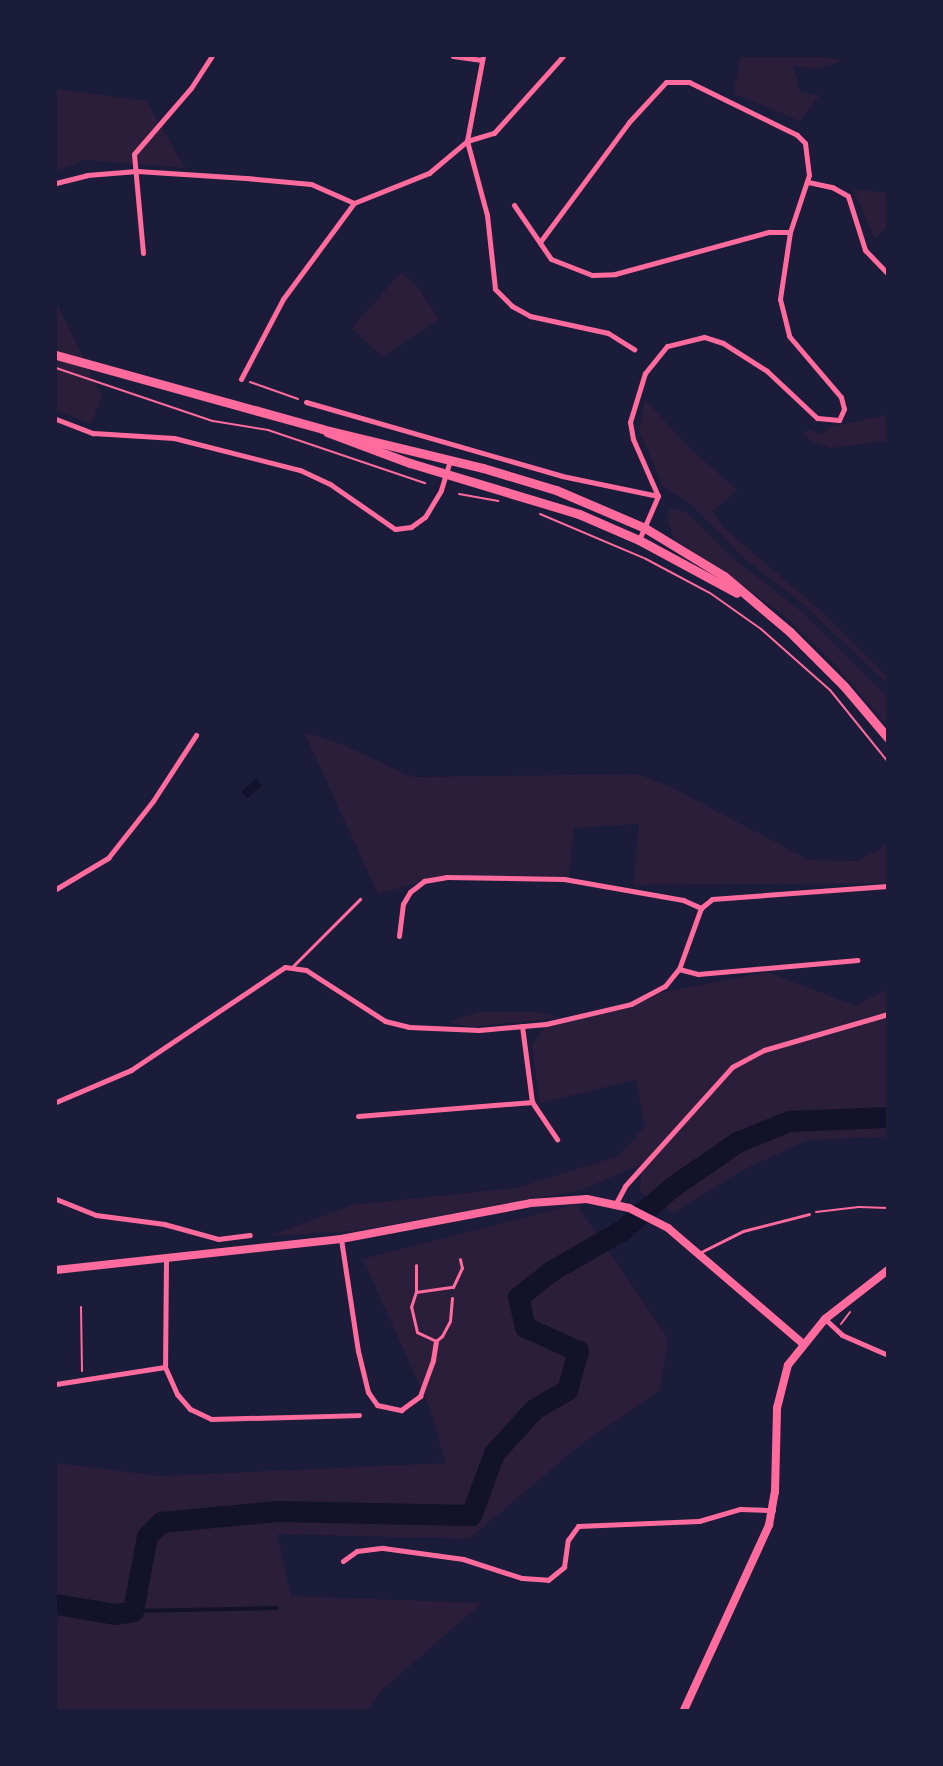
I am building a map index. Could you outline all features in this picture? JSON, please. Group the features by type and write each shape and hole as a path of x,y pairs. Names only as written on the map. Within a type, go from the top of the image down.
{"main road":[{"path":"56,355 321,429 556,490 645,528 707,564 809,650 888,738"},
{"path":"321,429 341,440 535,498 639,540 747,598"},
{"path":"56,1270 341,1239 531,1203 572,1198 600,1201 642,1214 682,1238 802,1343"},
{"path":"684,1710 753,1567 773,1510 779,1390 788,1365 802,1343 825,1319 888,1270"}],"street":[{"path":"143,253 136,150 191,88 212,56"},
{"path":"453,56 482,58 467,141 487,215 493,277 500,295 530,316 608,333 634,349"},
{"path":"241,380 283,299 354,203 429,173 467,141 494,133 564,56"},
{"path":"540,242 629,122 654,93 675,80 689,82 796,135 808,152 808,182 790,232 780,299 789,336 841,397 844,409 839,420 817,418 767,371 723,343 705,337 667,346 645,373 630,422 633,439 658,496 639,540"},
{"path":"56,183 87,175 137,171 311,184 354,203"},
{"path":"808,182 832,187 848,196 865,250 888,274"},
{"path":"514,205 551,259 564,266 604,275 769,232 790,232"},
{"path":"306,402 550,472 658,496"},
{"path":"56,419 93,433 174,438 300,470 330,484 394,529 411,527 425,517 447,473 450,461"},
{"path":"56,888 108,858 153,801 196,735"},
{"path":"399,936 403,904 410,892 424,881 446,877 564,879 683,900 701,908"},
{"path":"56,1102 131,1070 274,972 293,966 319,977 385,1021 435,1030 522,1026 631,1004 664,986 679,969 701,908 712,899 888,885"},
{"path":"679,969 698,974 857,960"},
{"path":"615,1205 625,1186 732,1067 764,1050 888,1014"},
{"path":"522,1026 532,1102 557,1139"},
{"path":"358,1116 532,1102"},
{"path":"56,1199 96,1215 164,1224 218,1239 250,1235"},
{"path":"341,1239 358,1351 368,1392 377,1405 401,1410 420,1396 433,1360 436,1341"},
{"path":"166,1259 165,1367 184,1402 199,1416 210,1419 359,1415"},
{"path":"825,1319 843,1335 888,1355"},
{"path":"56,1384 165,1367"},
{"path":"343,1561 357,1551 383,1548 463,1559 522,1578 548,1581 564,1567 568,1540 578,1526 699,1521 740,1509 773,1510"}],"lane":[{"path":"293,966 360,899"},
{"path":"699,1253 743,1231 809,1214"},
{"path":"416,1292 453,1287 462,1268 460,1259"},
{"path":"416,1265 416,1292 411,1307 417,1332 436,1341 448,1326 452,1298"}],"path":[{"path":"56,368 213,421 268,430 425,483"},
{"path":"241,380 306,402"},
{"path":"459,494 502,502"},
{"path":"534,512 646,559 710,593 761,628 830,690 888,762"},
{"path":"809,1214 859,1206 888,1208"},
{"path":"81,1307 82,1380"}],"shaded area":[{"path":"741,56 820,56 842,61 816,69 793,65 800,91 819,96 800,121 733,93"},
{"path":"56,89 146,101 185,168 85,160 56,171"},
{"path":"853,189 887,193 887,227 875,239"},
{"path":"401,272 418,287 439,319 382,357 352,328"},
{"path":"56,302 102,396 91,424 56,410"},
{"path":"645,400 692,450 737,490 713,511 723,527 827,616 887,676 887,684 803,604 745,559 691,504 663,487 639,430"},
{"path":"887,415 886,441 831,448 811,441 803,433 810,430 822,435 830,427"},
{"path":"674,508 689,514 733,558 802,612 887,697 887,725 832,661 785,616 675,539 667,520 669,510"},
{"path":"304,732 346,746 412,777 638,774 673,788 809,860 856,861 881,849 887,840 887,883 633,885 639,824 574,828 569,877 495,876 424,881 378,894"},
{"path":"256,779 262,786 248,798 242,791"},
{"path":"767,972 856,1006 887,989 887,1137 808,1140 741,1171 674,1213 640,1192 642,1164 579,1191 355,1231 270,1236 352,1205 516,1188 619,1156 645,1126 636,1080 540,1103 532,1046 546,1024 606,1012 654,994"},
{"path":"479,1012 537,1012 561,1018 471,1027 448,1022"},
{"path":"576,1204 668,1338 660,1390 575,1449 469,1539 277,1534 291,1596 482,1603 382,1690 367,1710 56,1710 56,1463 161,1476 446,1463 428,1404 363,1259"}],"waterway":[{"path":"56,1604 116,1614 133,1611 147,1536 161,1522 277,1511 471,1515 494,1453 534,1409 567,1390 578,1351 525,1327 518,1297 551,1271 622,1230 672,1187 737,1142 789,1121 888,1117"},
{"path":"133,1611 277,1608"}]}
